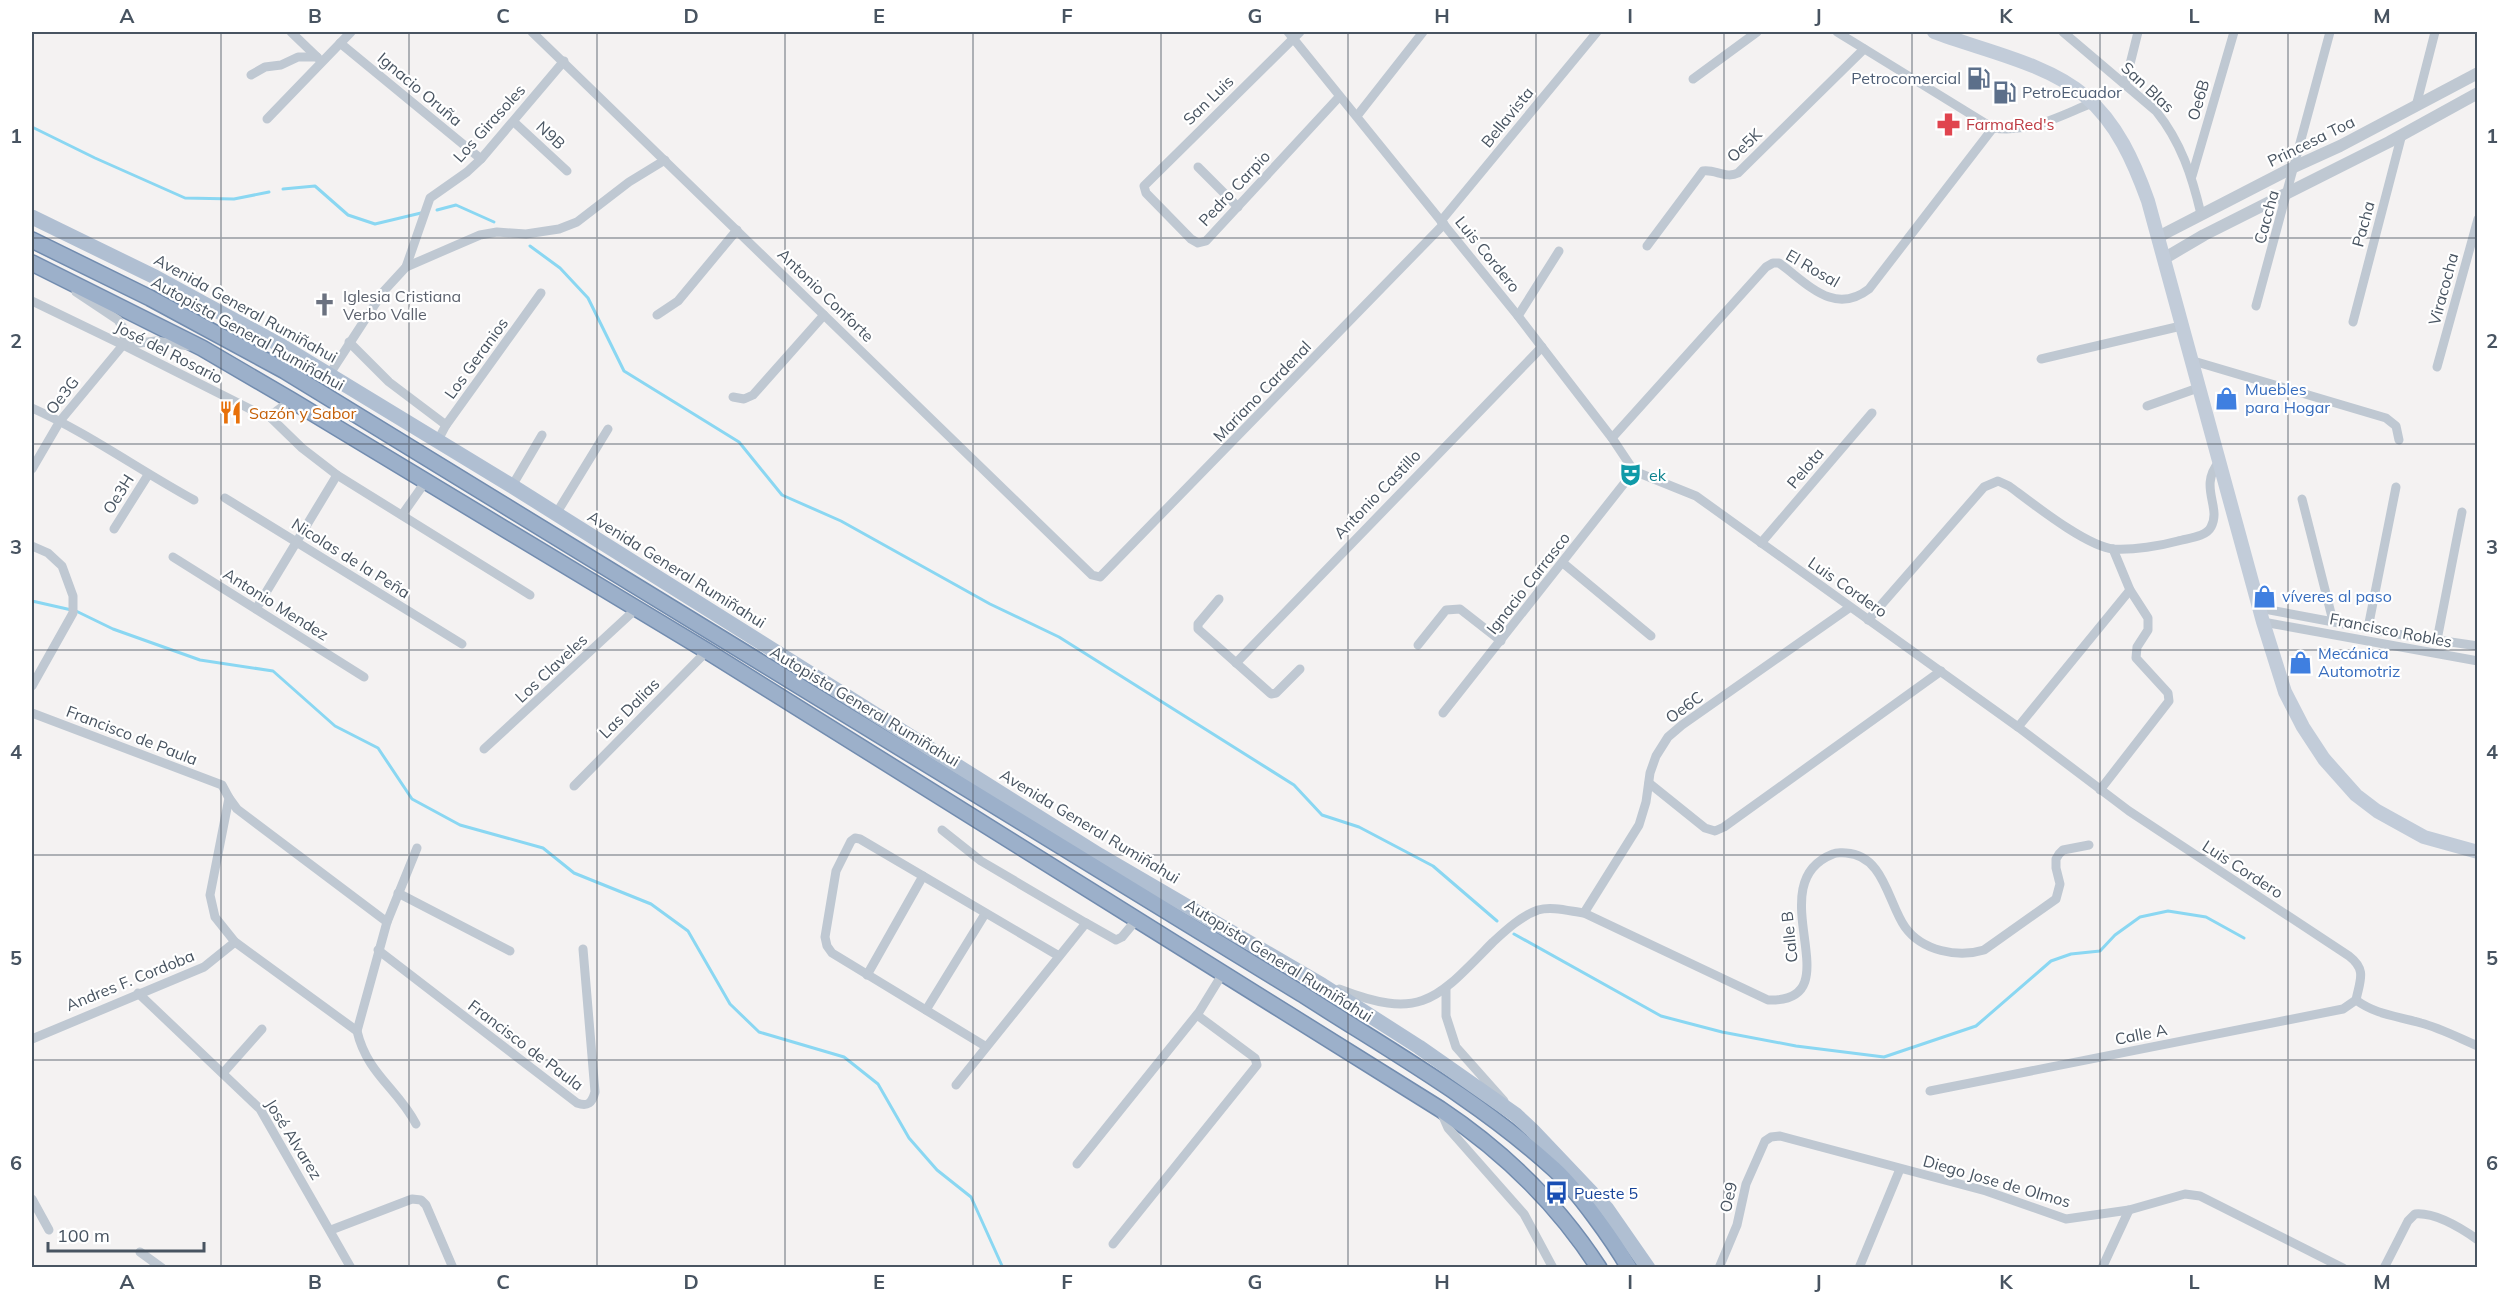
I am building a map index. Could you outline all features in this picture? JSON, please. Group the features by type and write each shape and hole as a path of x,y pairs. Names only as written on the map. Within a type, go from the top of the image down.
{"highway":[{"name":"Autopista General Rumiñahui","path":"32,240 150,298 285,371 1302,994 1461,1097 1556,1171 1592,1215 1629,1268"},
{"path":"32,263 202,348 426,481 707,651 1440,1109 1479,1136 1529,1181 1565,1221 1599,1268"}],"main road":[{"path":"1934,32 2055,77 2085,95 2118,134 2135,166 2165,258 2190,360 2276,671 2303,727 2324,759 2356,795 2406,828 2424,837 2478,852"},
{"name":"Avenida General Rumiñahui","path":"32,218 155,277 329,375 512,486 1099,855 1322,986 1419,1047 1516,1114 1559,1156 1607,1209 1648,1267"}],"street":[{"path":"291,32 319,59"},
{"path":"267,119 319,59 351,32"},
{"name":"Antonio Conforte","path":"532,32 1092,575 1100,577"},
{"path":"1357,116 1423,32"},
{"name":"Bellavista","path":"1443,223 1597,32"},
{"path":"1693,79 1757,32"},
{"path":"1837,32 1993,128 2027,129 2092,103"},
{"name":"San Blas","path":"2063,32 2156,111 2168,126 2192,176 2201,214"},
{"path":"2125,84 2138,32"},
{"name":"Oe6B","path":"2192,176 2234,32"},
{"name":"Caccha","path":"2256,306 2296,166 2330,32"},
{"path":"2416,106 2435,32"},
{"name":"Luis Cordero","path":"1294,34 1339,97 1357,116 1518,316 1612,438 1634,471 1696,496 1849,608 1941,671 2168,839 2358,963 2362,972 2356,1000"},
{"name":"San Luis","path":"1146,193 1144,186 1294,34"},
{"name":"Ignacio Oruña","path":"340,43 481,159"},
{"name":"Oe5K","path":"1647,246 1703,171 1710,170 1733,175 1738,173 1864,49"},
{"path":"251,75 265,67 280,65 298,57 319,59"},
{"name":"Los Girasoles","path":"329,375 383,292 406,267 430,198 467,172 481,159 564,61"},
{"name":"Princesa Toa","path":"2158,237 2340,146 2478,73"},
{"path":"2165,258 2204,235 2288,194 2478,93"},
{"name":"Pedro Carpio","path":"1146,193 1191,239 1198,243 1206,241 1339,97"},
{"name":"N9B","path":"514,122 567,171"},
{"name":"El Rosal","path":"1612,438 1773,263 1779,263 1832,299 1846,301 1858,298 1869,289 1993,128"},
{"name":"Pacha","path":"2353,322 2402,134"},
{"name":"Los Girasoles","path":"406,267 480,235 497,232 526,234 559,229 577,222 629,182 665,160"},
{"path":"1198,167 1238,207"},
{"name":"Viracocha","path":"2437,367 2478,219"},
{"name":"Mariano Cardenal","path":"1100,577 1443,223"},
{"path":"657,315 678,301 737,230"},
{"path":"1518,316 1559,251"},
{"path":"32,263 118,320 124,331 123,345 156,341 202,348"},
{"name":"Los Geranios","path":"437,442 446,425 541,293"},
{"name":"José del Rosario","path":"32,301 262,415 268,415"},
{"path":"733,397 744,399 753,395 824,315"},
{"path":"2041,359 2181,326"},
{"path":"349,342 389,382 446,425"},
{"name":"Oe3G","path":"32,469 60,421 123,345"},
{"name":"Antonio Castillo","path":"1236,663 1542,347"},
{"path":"2190,360 2386,418 2396,426 2399,440"},
{"path":"2147,406 2198,388"},
{"path":"291,400 268,415 302,448 337,476 530,595"},
{"path":"32,408 60,421 148,475 194,500"},
{"name":"Pelota","path":"1761,543 1872,413"},
{"path":"556,514 608,429"},
{"path":"512,486 542,435"},
{"path":"1868,620 1984,487 1998,481 2071,529 2093,542 2113,549 2173,543 2206,533 2211,527 2214,519 2209,479 2219,462"},
{"name":"Ignacio Carrasco","path":"1443,713 1634,471"},
{"name":"Oe3H","path":"114,529 148,475"},
{"path":"256,609 337,476"},
{"path":"402,515 426,481"},
{"path":"2368,628 2396,487"},
{"name":"Nicolas de la Peña","path":"225,498 462,644"},
{"path":"2302,499 2333,621"},
{"path":"2437,640 2462,512"},
{"path":"32,546 48,554 62,566 73,596 73,613 32,686"},
{"path":"2100,790 2169,701 2168,693 2136,658 2137,647 2148,630 2148,618 2130,590 2113,549"},
{"name":"Antonio Mendez","path":"173,557 364,677"},
{"path":"1563,563 1651,636"},
{"path":"2018,727 2130,590"},
{"path":"1219,599 1198,624 1198,629 1271,694 1276,693 1300,669"},
{"name":"Los Claveles","path":"484,749 637,608"},
{"name":"Oe6C","path":"1584,913 1639,825 1656,756 1668,737 1849,608"},
{"path":"1418,645 1446,610 1453,609 1460,609 1502,641"},
{"path":"2261,615 2333,621 2478,646"},
{"name":"Francisco Robles","path":"2261,615 2478,661"},
{"name":"Las Dalias","path":"574,786 707,651"},
{"path":"1649,783 1705,828 1715,831 1724,827 1941,671"},
{"name":"Francisco de Paula","path":"32,713 222,785 229,798"},
{"path":"229,798 237,809 387,922"},
{"path":"229,798 210,895 215,917 235,942 357,1031"},
{"path":"942,830 981,861 1116,940 1122,937 1137,919"},
{"path":"985,1046 832,953 827,946 825,937 836,871 851,841 855,838 860,839 1059,956"},
{"name":"Calle B","path":"1322,986 1334,987 1369,1001 1396,1005 1421,1002 1446,989 1506,930 1527,915 1550,908 1584,913 1768,1000 1781,1000 1794,996 1803,988 1808,974 1800,907 1808,876 1824,858 1836,852 1852,853 1866,859 1876,868 1910,932 1926,945 1939,950 1973,953 1984,950 2056,899 2060,884 2056,868 2059,854 2063,850 2089,845"},
{"path":"416,1124 371,1065 360,1044 357,1031 387,922 417,848"},
{"path":"867,975 923,876"},
{"path":"398,893 510,951"},
{"path":"926,1010 985,914"},
{"path":"956,1085 1086,923"},
{"name":"Andres F. Cordoba","path":"32,1038 204,967 235,942"},
{"name":"Francisco de Paula","path":"378,950 577,1103 584,1106 593,1100 595,1092 584,949"},
{"path":"1077,1164 1197,1015 1223,973"},
{"path":"1446,989 1446,1016 1456,1047 1516,1114"},
{"name":"José Alvarez","path":"138,993 260,1109 351,1268"},
{"path":"2356,1000 2377,1012 2421,1023 2478,1046"},
{"name":"Calle A","path":"1930,1091 2343,1009 2356,1000"},
{"path":"1113,1244 1257,1065 1255,1058 1197,1015"},
{"path":"223,1073 262,1029"},
{"path":"1440,1109 1448,1128 1524,1214 1552,1268"},
{"name":"Diego Jose de Olmos","path":"1771,1137 1780,1136 1986,1191 2066,1219 2129,1210 2185,1194 2200,1196 2343,1268"},
{"name":"Oe9","path":"1719,1268 1737,1225 1746,1184 1765,1141 1771,1137"},
{"path":"1859,1268 1900,1169"},
{"path":"32,1199 49,1230"},
{"path":"331,1230 411,1199 421,1200 426,1205 453,1268"},
{"path":"2102,1268 2129,1210"},
{"path":"2384,1268 2408,1221 2415,1214 2425,1213 2464,1230 2478,1240"},
{"path":"140,1252 162,1268"}],"waterway":[{"path":"32,127 185,198 234,199 269,192"},
{"path":"283,189 315,186 348,215 375,224 421,213"},
{"path":"437,210 456,205 494,222"},
{"path":"530,246 560,268 588,298 624,371 739,442 782,495 841,521 990,604 1059,637 1294,785 1322,815 1359,827 1433,866 1497,921"},
{"path":"32,601 76,611 113,629 200,660 273,671 335,726 378,748 412,799 460,825 543,848 574,873 651,904 688,931 730,1004 759,1032 844,1057 878,1084 909,1138 937,1170 971,1197 1003,1268"},
{"path":"1514,934 1661,1016 1722,1032 1796,1046 1884,1057 1976,1026 2051,961 2071,954 2100,951 2115,935 2140,917 2168,911 2206,917 2244,938"}],"place":[{"name":"Petrocomercial","path":"1979,78"},
{"name":"PetroEcuador","path":"2004,92"},
{"name":"FarmaRed's","path":"1948,124"},
{"name":"Iglesia Cristiana Verbo Valle","path":"325,305"},
{"name":"Muebles para Hogar","path":"2227,398"},
{"name":"Sazón y Sabor","path":"231,413"},
{"name":"ek","path":"1631,475"},
{"name":"víveres al paso","path":"2264,596"},
{"name":"Mecánica Automotriz","path":"2300,662"},
{"name":"Pueste 5","path":"1556,1193"}]}
